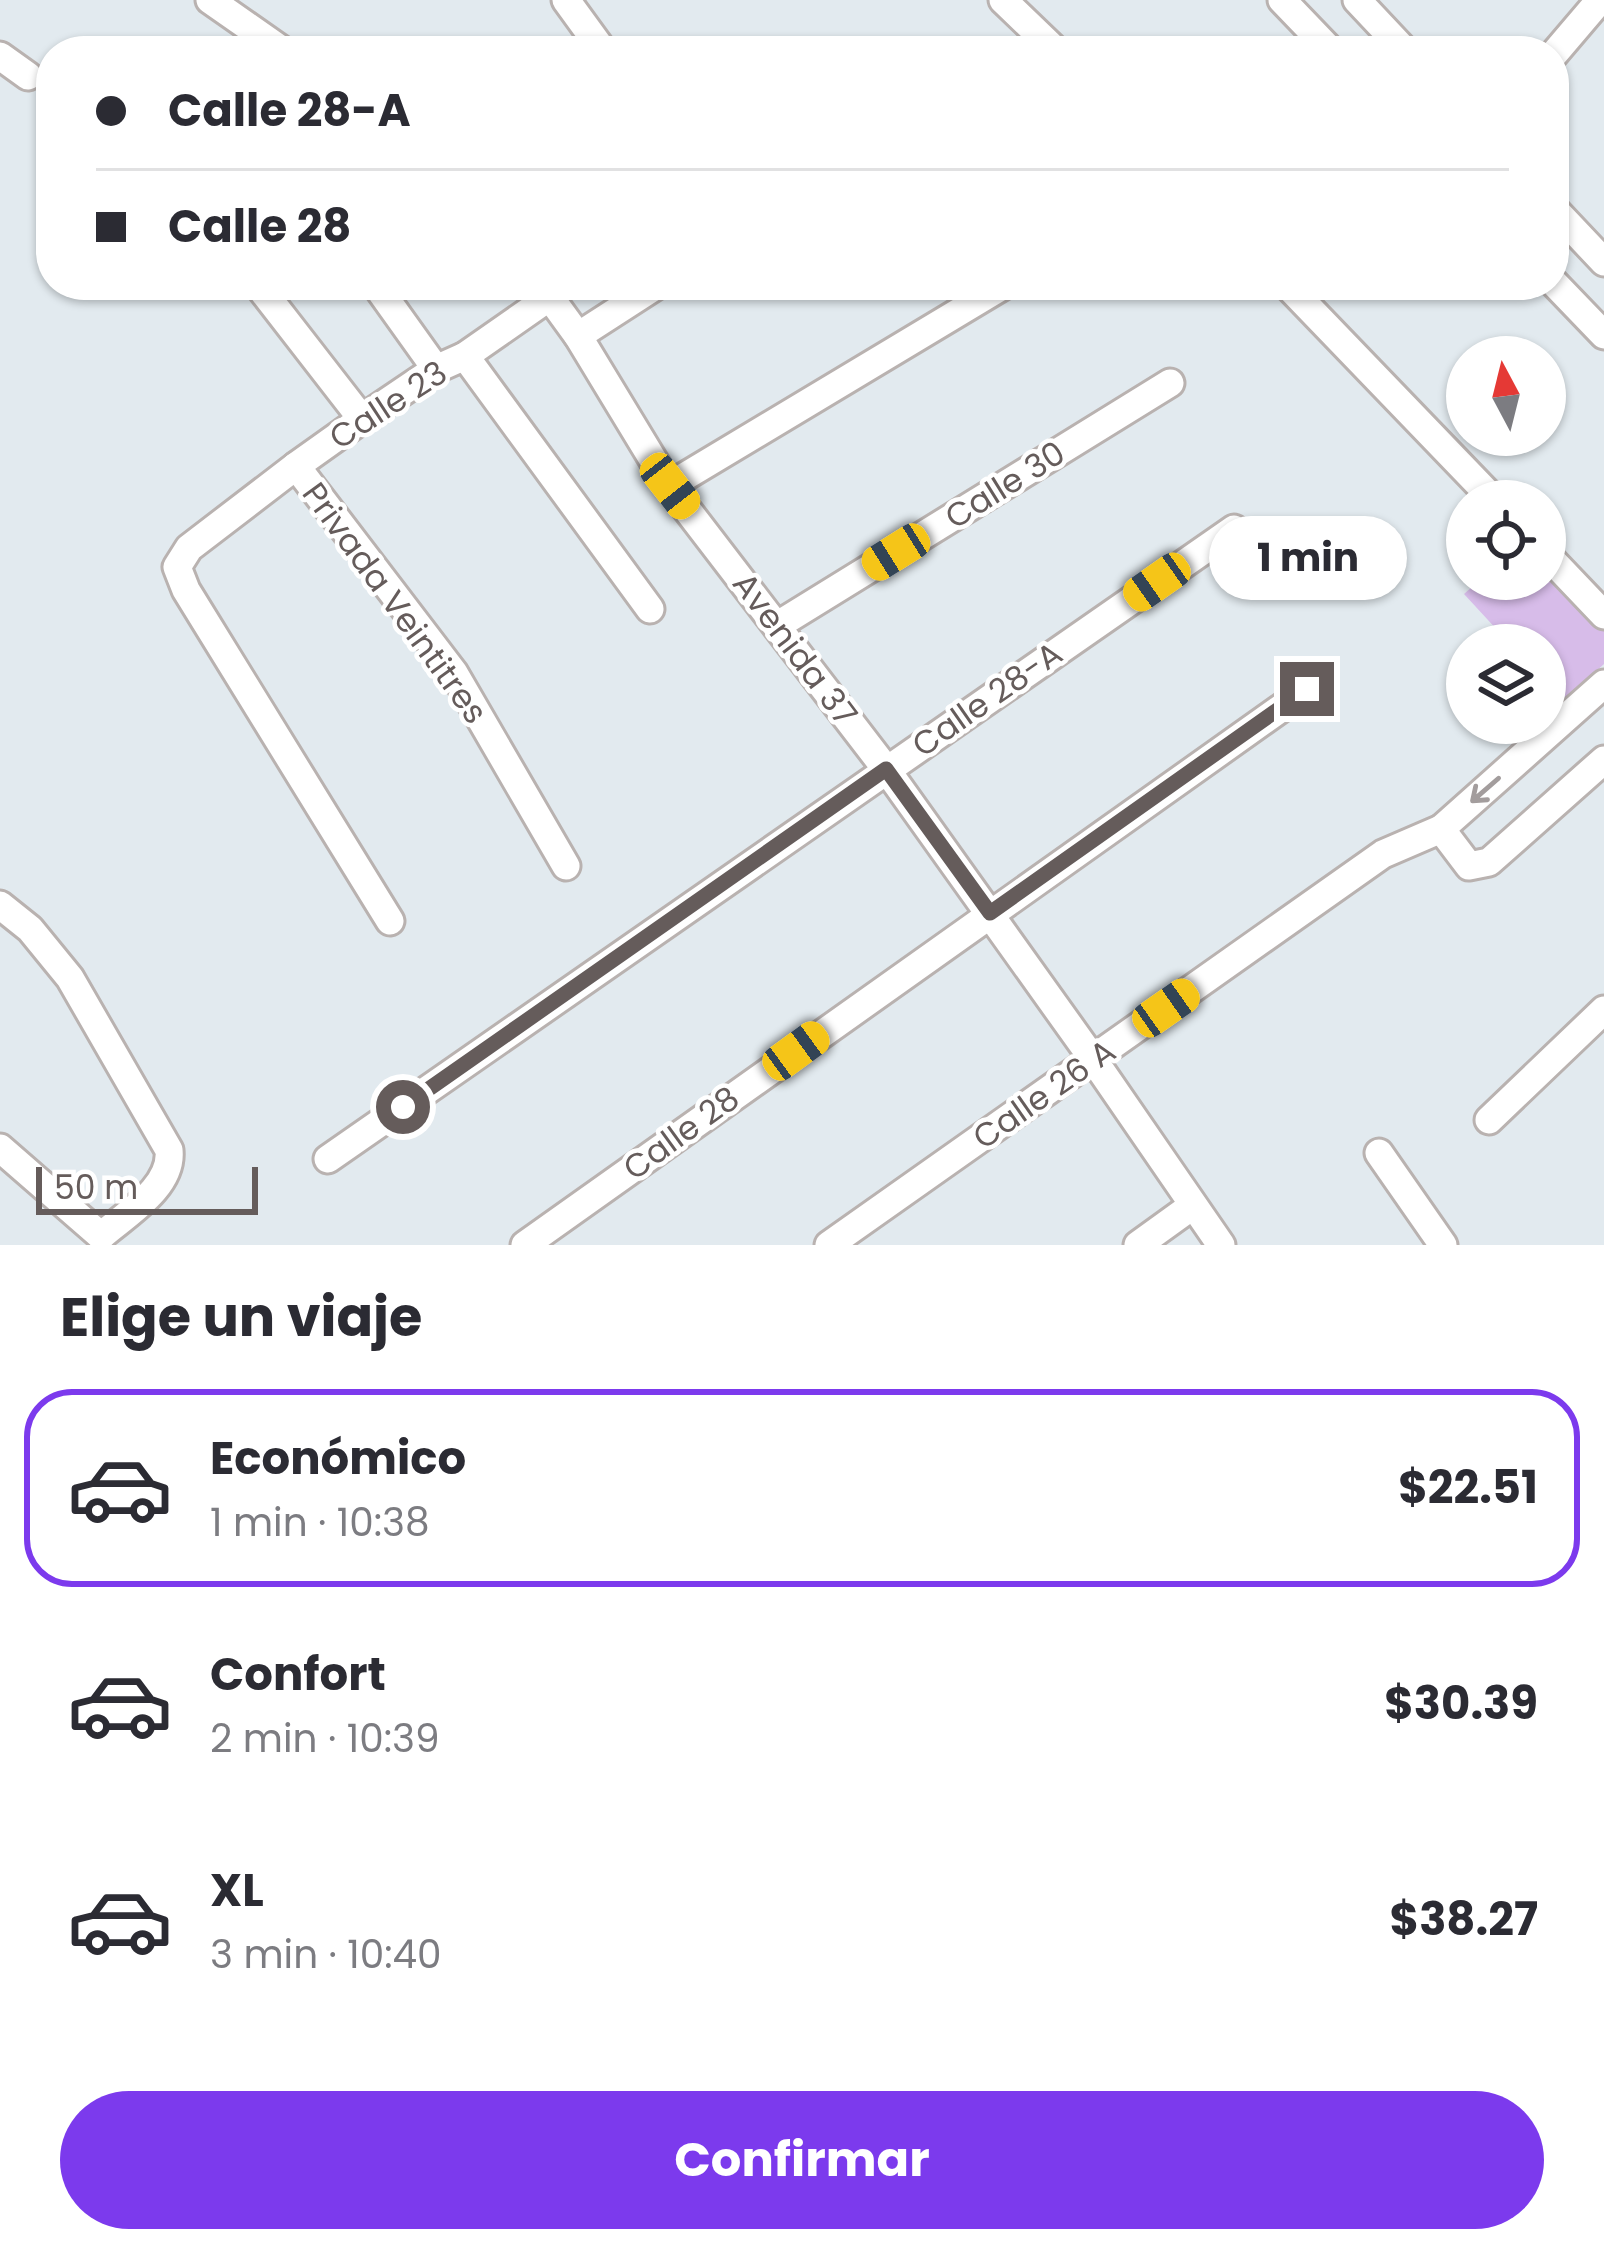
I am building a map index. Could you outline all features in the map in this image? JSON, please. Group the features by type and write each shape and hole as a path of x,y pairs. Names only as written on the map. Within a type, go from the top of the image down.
{"street":[{"path":"566,0 592,36"},
{"path":"1003,0 1036,36"},
{"path":"1282,0 1317,36"},
{"path":"1357,0 1391,36"},
{"path":"1569,36 1600,0"},
{"path":"231,5 266,36"},
{"path":"0,56 28,76"},
{"path":"1569,225 1604,262"},
{"path":"1569,298 1604,334"},
{"path":"270,300 362,419"},
{"path":"387,300 436,369"},
{"name":"Calle 23","path":"390,921 186,590 177,567 188,548 296,466 436,369 465,356 534,300"},
{"name":"Avenida 37","path":"553,300 670,486 886,769 1221,1245"},
{"path":"578,336 634,300"},
{"path":"670,486 979,300"},
{"path":"1301,300 1475,480"},
{"path":"465,356 650,609"},
{"name":"Calle 30","path":"778,625 1170,382"},
{"name":"Privada Veintitres","path":"296,466 454,673 566,866"},
{"name":"Calle 28-A","path":"328,1159 1234,529"},
{"path":"1566,576 1604,615"},
{"name":"Calle 26 A","path":"829,1245 1383,854 1441,829 1604,684"},
{"name":"Calle 28","path":"525,1245 1307,689"},
{"path":"1441,829 1469,866 1489,862 1604,760"},
{"path":"0,905 30,929 70,978 169,1150 170,1162 160,1184 102,1240 0,1148"},
{"path":"1489,1120 1604,1010"},
{"path":"1378,1153 1443,1245"},
{"path":"1138,1245 1192,1206"}],"shaded area":[{"path":"1566,584 1604,625 1604,664 1566,699 1566,624 1492,624 1470,600 1566,600"}],"route":[{"path":"403,1107 886,769 990,913 1307,689"}]}
